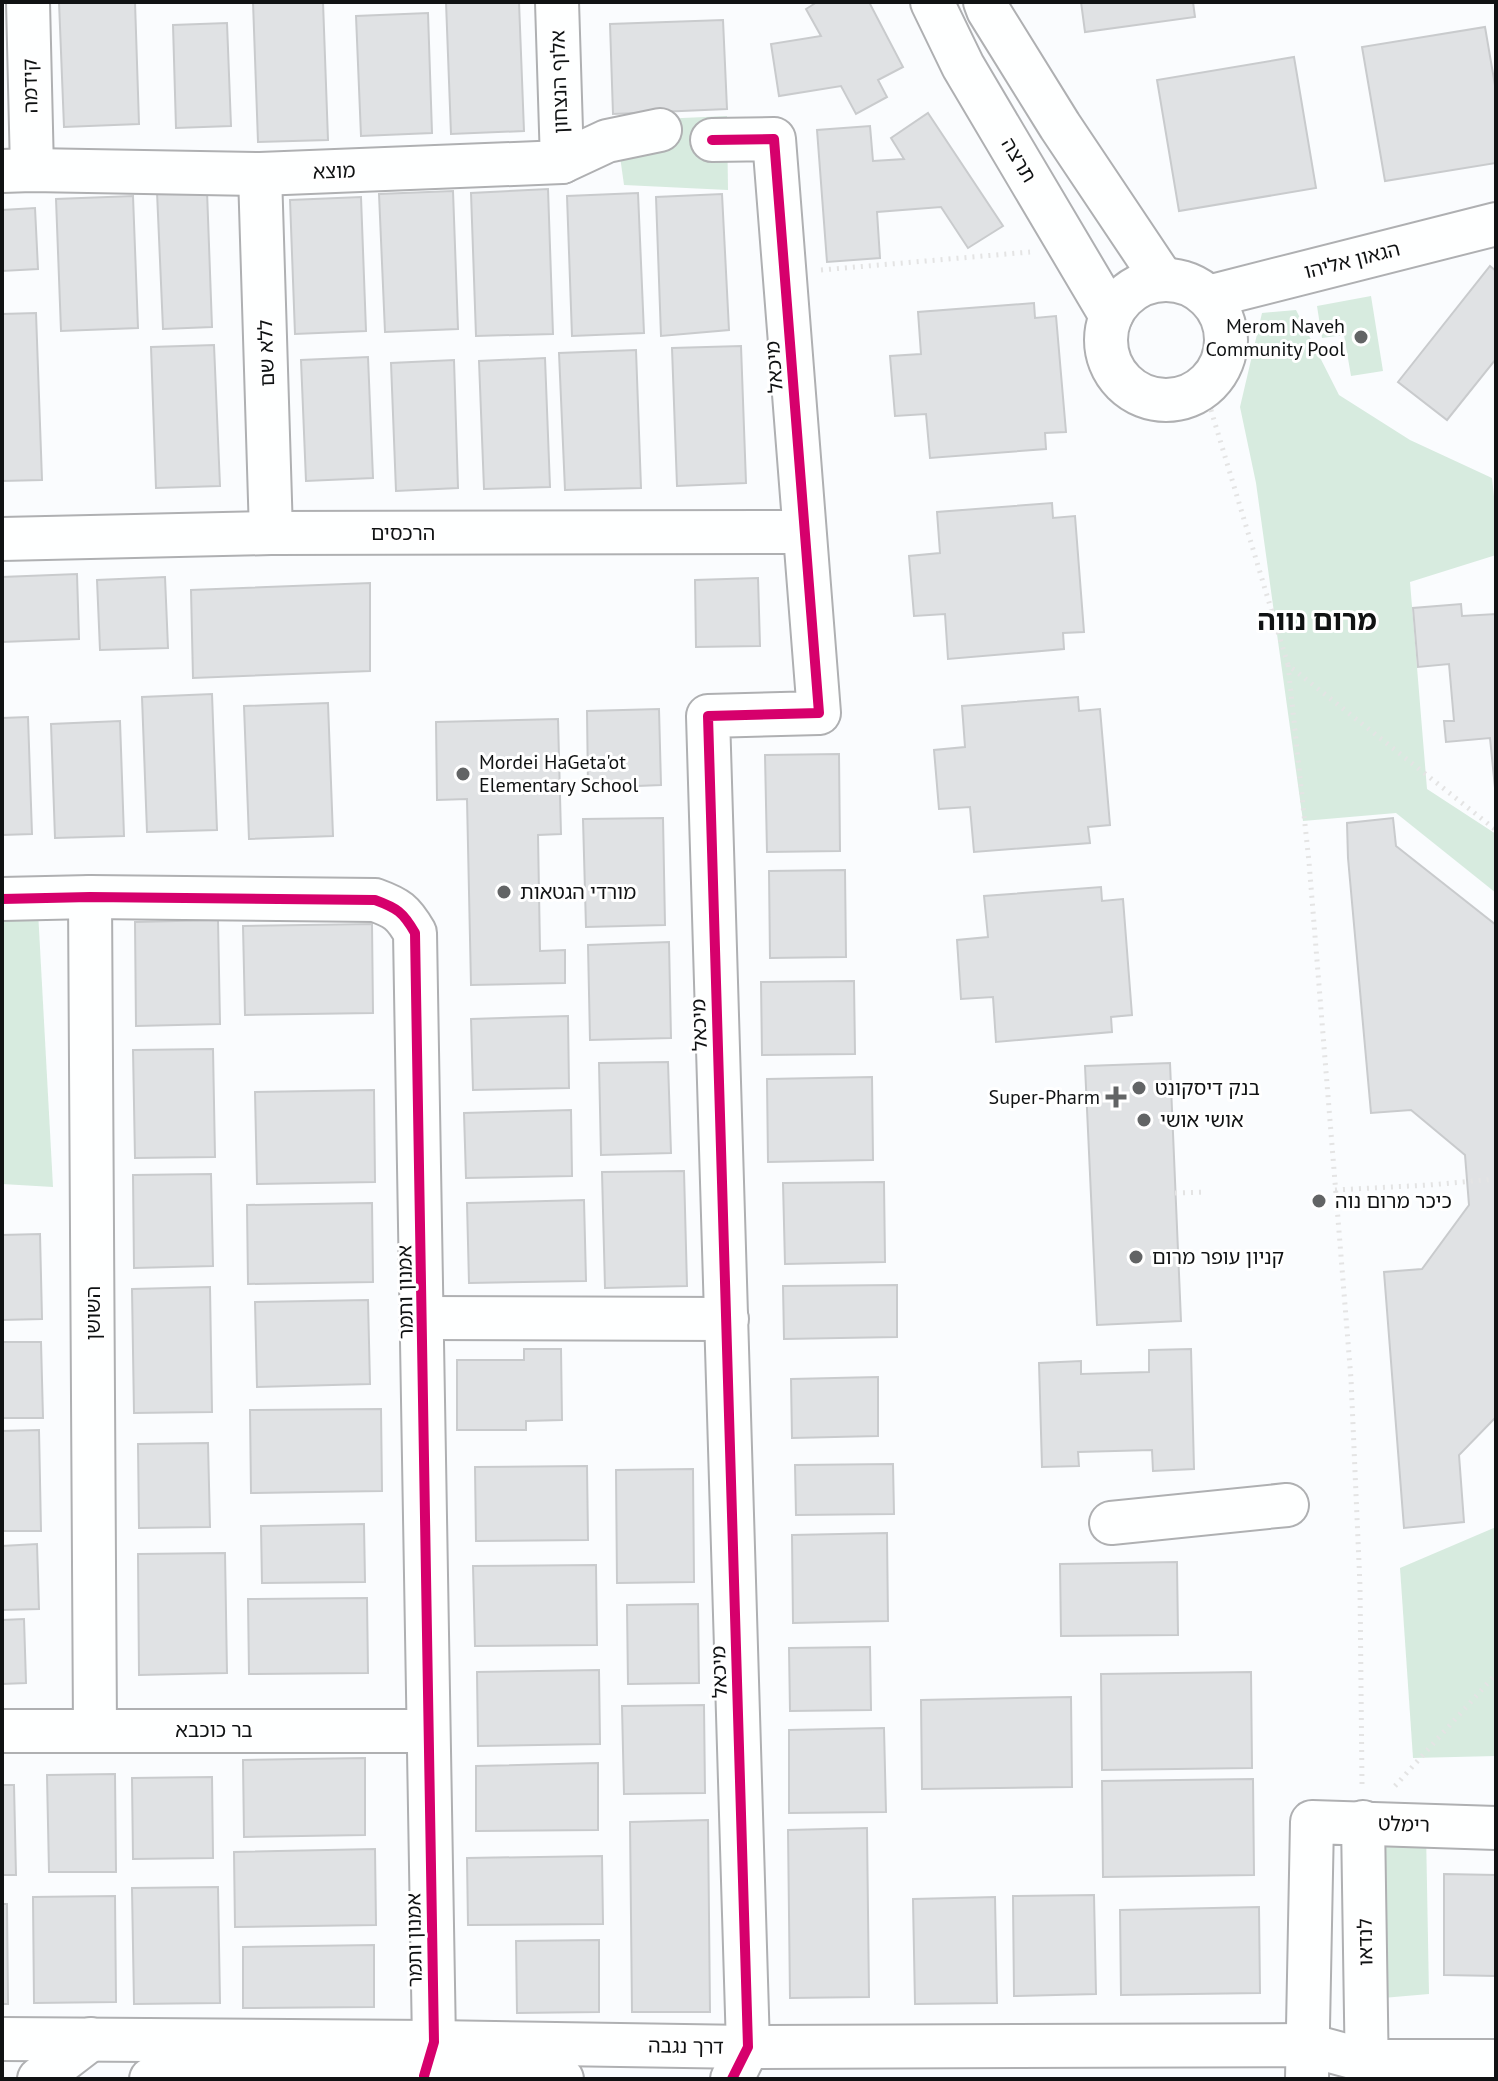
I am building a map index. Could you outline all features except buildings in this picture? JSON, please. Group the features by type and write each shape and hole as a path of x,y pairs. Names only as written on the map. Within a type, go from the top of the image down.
{"street":[{"name":"קידמה","path":"17,170 28,2"},
{"name":"אלוף הנצחון","path":"557,2 562,162"},
{"name":"תרצה","path":"932,2 963,66 1111,316"},
{"path":"985,2 1060,126 1163,280"},
{"name":"מוצא","path":"17,170 260,174 562,162 607,141 660,130"},
{"name":"מיכאל","path":"712,140 774,139 819,713 708,716 727,1319 740,2063"},
{"name":"ללא שם","path":"260,174 271,533"},
{"name":"הגאון אליהו","path":"1208,297 1496,224"},
{"path":"1171,280 1191,285 1208,297 1220,313 1226,333 1225,354 1217,373 1204,387 1187,397 1168,400 1149,398 1132,390 1118,377 1109,360 1105,341 1108,322 1116,306 1131,291 1150,282 1171,280"},
{"name":"הרכסים","path":"2,539 271,533 804,532"},
{"name":"השושן","path":"90,897 95,1730"},
{"name":"אמנון ותמר","path":"2,899 375,900 395,907 415,933 423,1318 429,2059"},
{"path":"423,1318 727,1319"},
{"path":"1111,1523 1287,1505"},
{"name":"בר כוכבא","path":"2,1731 427,1731"},
{"name":"רימלט","path":"1310,2068 1312,1822 1496,1828"},
{"name":"לנדאו","path":"1363,1822 1367,2070"},
{"name":"דרך נגבה","path":"2,2039 91,2039 355,2066"},
{"path":"39,2079 91,2039"},
{"name":"דרך נגבה","path":"429,2059 562,2079"},
{"name":"דרך נגבה","path":"151,2079 429,2059 1367,2070 1496,2061"}],"path":[{"path":"785,273 1071,248"},
{"path":"1204,387 1288,665 1309,862 1353,1410 1360,1586 1363,1822"},
{"path":"1288,665 1496,830"},
{"path":"1335,1190 1496,1179"},
{"path":"1175,1193 1207,1192"},
{"path":"1363,1822 1496,1674"}],"green space":[{"path":"727,116 728,190 624,185 615,121"},
{"name":"Merom Naveh Community Pool","path":"1371,296 1383,371 1351,376 1344,335 1322,338 1317,306"},
{"path":"1296,310 1339,395 1410,440 1492,478 1496,555 1410,582 1427,789 1496,834 1496,893 1396,813 1303,821 1256,483 1240,407 1262,313"},
{"path":"2,911 38,911 53,1187 2,1184"},
{"path":"1496,1527 1496,1756 1413,1758 1400,1568"},
{"path":"1370,1830 1426,1831 1429,1994 1371,1999"}],"cycle path":[{"path":"712,140 774,139 819,713 708,716 748,2047 732,2079"},
{"path":"2,899 375,900 399,912 415,933 434,2042 424,2076"}],"place":[{"name":"Merom Naveh Community Pool","path":"1361,337"},
{"name":"Mordei HaGeta'ot Elementary School","path":"463,774"},
{"name":"מורדי הגטאות","path":"504,892"},
{"name":"בנק דיסקונט","path":"1139,1088"},
{"name":"Super-Pharm","path":"1116,1097"},
{"name":"אושי אושי","path":"1144,1120"},
{"name":"כיכר מרום נוה","path":"1319,1201"},
{"name":"קניון עופר מרום","path":"1136,1257"}],"district":[{"name":"מרום נווה","path":"1317,619"}]}
